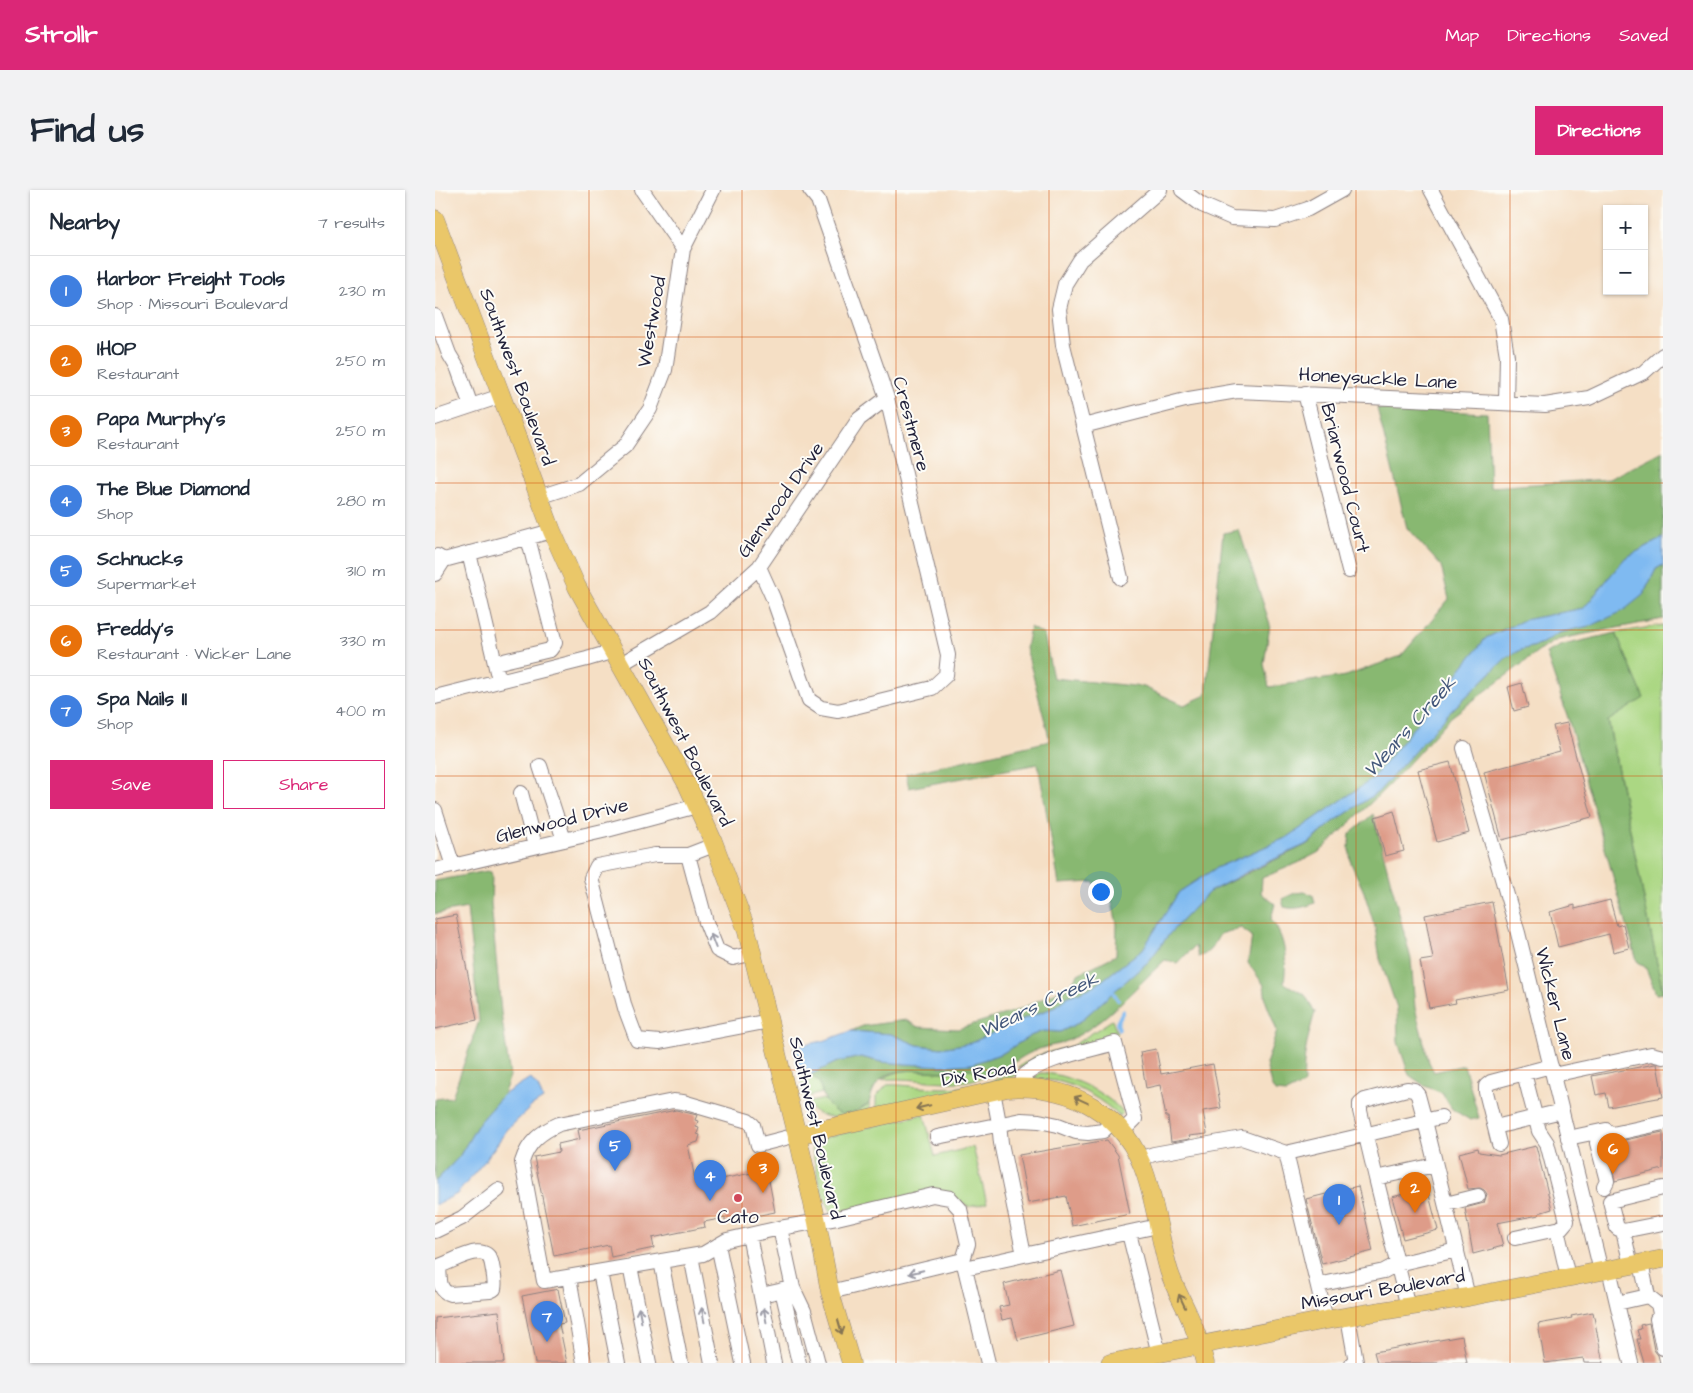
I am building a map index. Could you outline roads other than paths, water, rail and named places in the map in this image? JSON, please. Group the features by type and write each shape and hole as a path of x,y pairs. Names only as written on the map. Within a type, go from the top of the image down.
{"main road":[{"name":"Southwest Boulevard","path":"435,219 438,237 501,396 551,531 577,587 687,784 714,845 746,928 790,1104 817,1222 830,1292 851,1363"},
{"name":"Dix Road","path":"797,1136 993,1091 1023,1087 1054,1090 1091,1105 1117,1127 1139,1159 1146,1176 1171,1276 1201,1346 1205,1363"},
{"path":"790,1104 801,1116 812,1121 824,1124 846,1125"},
{"name":"Missouri Boulevard","path":"1110,1363 1348,1316 1469,1297 1663,1259"}],"street":[{"path":"642,190 683,249"},
{"name":"Westwood","path":"539,497 579,484 625,446 650,409 665,370 683,249 713,190"},
{"name":"Crestmere","path":"759,567 773,598 809,700 821,708 838,711 932,688 946,675 947,655 887,398 818,200 810,190"},
{"path":"1121,578 1062,336 1059,309 1065,284 1080,260 1160,190"},
{"path":"1182,190 1202,205 1232,218 1275,220 1308,209 1342,190"},
{"path":"1431,190 1501,319 1507,356 1506,403"},
{"path":"435,316 449,354 458,369 471,406"},
{"name":"Honeysuckle Lane","path":"1083,426 1189,399 1237,391 1545,405 1589,398 1644,372 1663,355"},
{"name":"Briarwood Court","path":"1305,394 1349,571"},
{"path":"435,418 501,396"},
{"name":"Glenwood Drive","path":"435,697 587,659 617,658 711,612 759,567 859,420 887,398"},
{"path":"435,574 439,558 469,553 551,531"},
{"path":"495,663 550,650 555,643 528,538"},
{"path":"469,553 499,681"},
{"name":"Wicker Lane","path":"1464,748 1518,933 1568,1138 1605,1270 1617,1302 1624,1332"},
{"path":"540,766 564,840"},
{"path":"521,793 535,846"},
{"name":"Glenwood Drive","path":"435,870 697,806"},
{"path":"435,810 453,866"},
{"path":"714,845 688,855 655,855 597,866 591,878 625,1008 637,1040 660,1042 769,1021"},
{"path":"688,855 706,922 717,950 733,958 753,953"},
{"path":"937,1137 1021,1120 1039,1121 1058,1125 1076,1132 1088,1133 1117,1127 1135,1119 1115,1043 1046,1062 1034,1068 1023,1077 1023,1087"},
{"path":"1499,1144 1486,1092 1486,1086 1491,1082 1524,1074 1651,1054 1663,1057"},
{"path":"1515,1238 1557,1229 1565,1225 1567,1221 1547,1143 1539,1131 1524,1074"},
{"path":"1409,1307 1360,1111 1360,1104 1362,1102 1407,1089 1414,1090 1418,1095 1469,1297"},
{"path":"993,1091 1001,1143 1024,1255"},
{"path":"797,1136 758,1145 751,1122 683,1102 673,1102 559,1124 547,1130 533,1140 525,1152 522,1162 544,1281 703,1254 727,1240 817,1222 933,1195 942,1196 949,1198 960,1209 969,1244 964,1264 988,1363"},
{"path":"1495,1127 1562,1111"},
{"path":"1139,1159 1154,1154 1242,1138 1285,1153 1366,1136 1441,1117"},
{"path":"1568,1138 1663,1117"},
{"path":"1604,1187 1607,1182 1597,1144 1599,1138 1663,1123"},
{"path":"1590,1134 1606,1196 1610,1201 1617,1228 1623,1231 1663,1223"},
{"path":"1285,1153 1327,1320"},
{"path":"1377,1178 1435,1165"},
{"path":"1610,1201 1663,1188"},
{"path":"435,1231 462,1218 497,1190"},
{"path":"1446,1204 1478,1196"},
{"path":"830,1292 964,1264 1024,1255 1158,1226"},
{"path":"780,1228 799,1363"},
{"path":"1557,1229 1568,1277"},
{"path":"1623,1231 1647,1296 1658,1304 1663,1328"},
{"path":"1129,1233 1159,1354"},
{"path":"749,1235 774,1363"},
{"path":"718,1245 743,1363"},
{"path":"1318,1285 1384,1272 1397,1264 1457,1250"},
{"path":"691,1256 712,1363"},
{"path":"661,1261 681,1363"},
{"path":"630,1266 649,1363"},
{"path":"600,1272 618,1363"},
{"path":"569,1277 584,1363"},
{"path":"761,1296 788,1289"},
{"path":"788,1289 804,1311 817,1363"},
{"path":"1617,1302 1647,1296"},
{"path":"1659,1312 1657,1320 1663,1348"},
{"path":"1348,1316 1355,1363"},
{"path":"1624,1332 1631,1363"},
{"path":"1624,1332 1630,1337 1636,1363"}],"water":[{"path":"1663,538 1663,565 1656,569 1643,595 1623,611 1593,625 1559,633 1539,645 1521,650 1506,658 1449,713 1378,792 1332,823 1309,843 1209,892 1170,933 1149,961 1078,1023 1060,1032 1043,1031 1030,1036 1003,1053 972,1064 943,1066 905,1064 881,1062 861,1057 837,1062 812,1074 801,1076 793,1047 823,1041 851,1031 891,1034 917,1045 941,1048 971,1043 1023,1019 1053,1008 1067,997 1095,986 1143,949 1179,892 1216,868 1288,837 1371,780 1486,638 1524,620 1584,608 1625,558"},
{"path":"530,1078 538,1087 543,1099 532,1106 507,1130 484,1162 457,1194 435,1205 435,1182 459,1157 480,1121 503,1095"}],"waterway":[{"name":"Wears Creek","path":"1111,989 1118,1000"},
{"path":"1119,1029 1117,1023 1123,1011"}],"place":[{"name":"Schnucks","path":"615,1171"},
{"name":"Freddy's","path":"1613,1174"},
{"name":"Papa Murphy's","path":"763,1193"},
{"name":"Cato","path":"738,1198"},
{"name":"The Blue Diamond","path":"710,1201"},
{"name":"IHOP","path":"1415,1213"},
{"name":"Harbor Freight Tools","path":"1339,1225"},
{"name":"Spa Nails II","path":"547,1342"}]}
